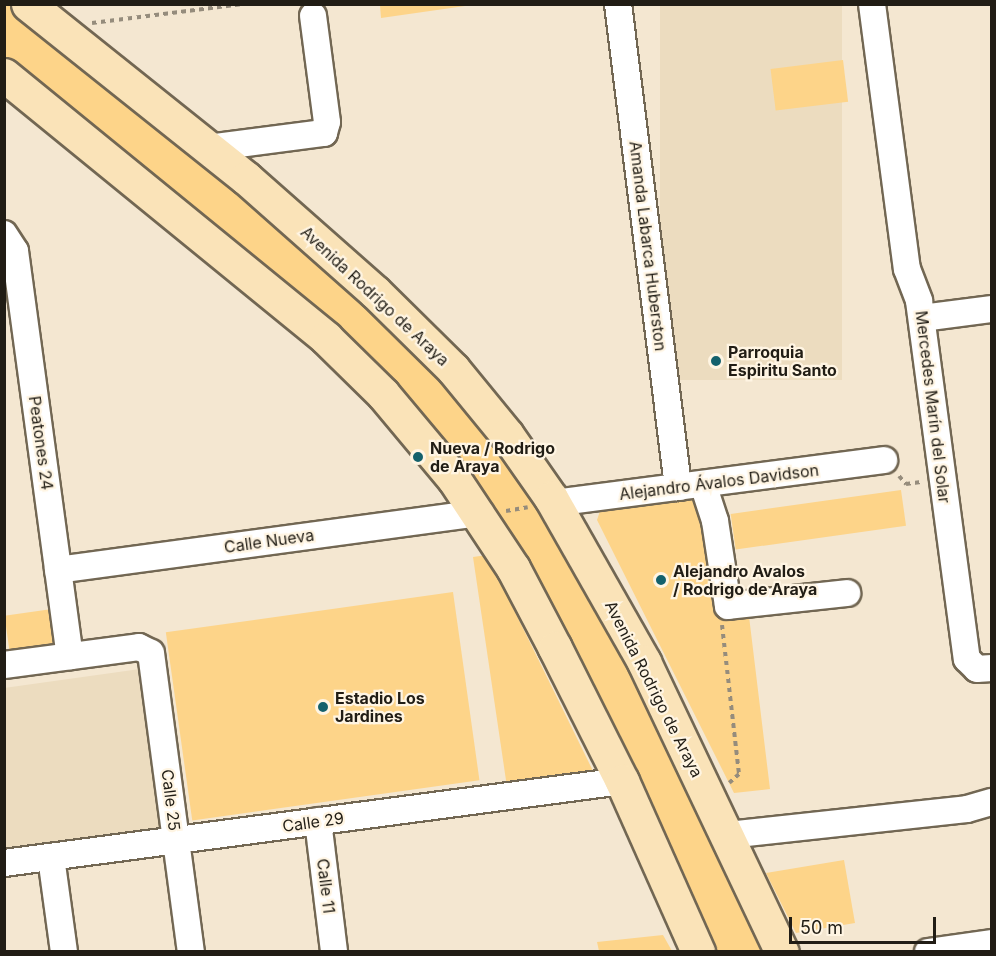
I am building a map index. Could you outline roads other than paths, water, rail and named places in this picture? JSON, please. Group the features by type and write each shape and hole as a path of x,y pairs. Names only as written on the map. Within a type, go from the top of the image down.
{"main road":[{"name":"Avenida Rodrigo de Araya","path":"28,4 208,148 415,330 481,402 553,501 644,662 782,951"},
{"path":"4,75 326,338 413,427 480,513 513,568 622,781 698,951"}],"street":[{"name":"Amanda Labarca Huberston","path":"618,4 691,485 715,521 728,606 847,593"},
{"name":"Mercedes Marín del Solar","path":"872,4 907,269 922,318 967,659 982,668"},
{"path":"208,148 324,133 327,122 313,16"},
{"name":"Peatones 24","path":"4,234 15,251 70,656"},
{"path":"922,318 992,309"},
{"name":"Alejandro Ávalos Davidson","path":"553,501 884,460"},
{"name":"Calle Nueva","path":"58,570 480,513"},
{"name":"Calle 25","path":"70,656 139,647 148,650 153,657 191,951"},
{"path":"4,665 70,656"},
{"name":"Calle 29","path":"4,863 622,781"},
{"path":"728,835 967,808 992,802"},
{"name":"Calle 11","path":"318,821 334,951"},
{"path":"51,857 64,951"},
{"path":"928,951 992,944"}],"place":[{"name":"Parroquia Espiritu Santo","path":"716,361"},
{"name":"Nueva / Rodrigo de Araya","path":"418,457"},
{"name":"Alejandro Avalos / Rodrigo de Araya","path":"661,580"},
{"name":"Estadio Los Jardines","path":"323,707"}]}
